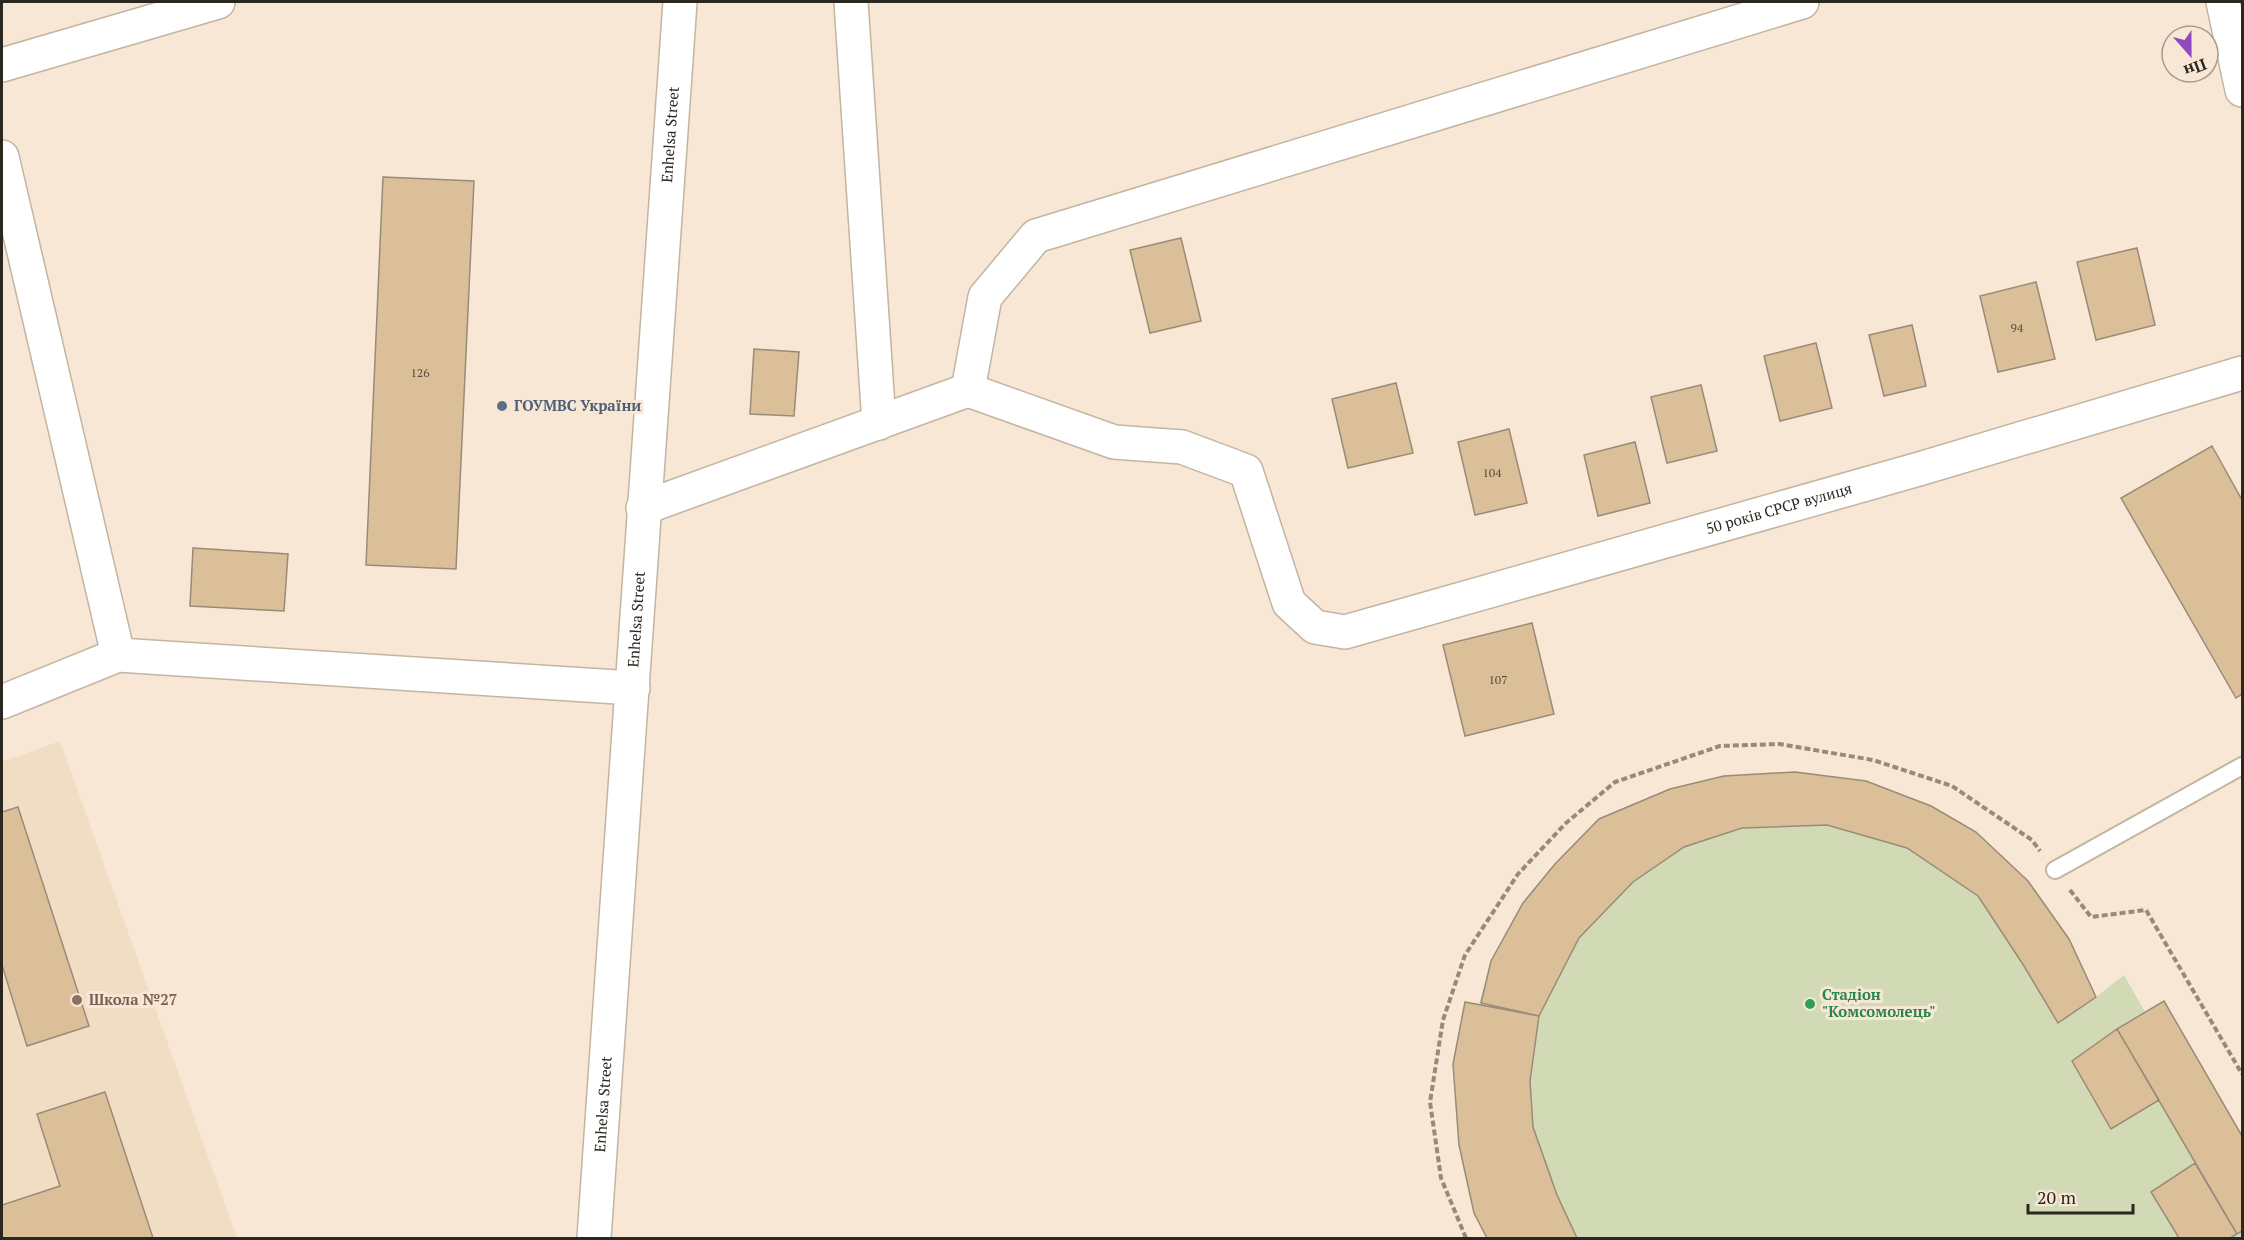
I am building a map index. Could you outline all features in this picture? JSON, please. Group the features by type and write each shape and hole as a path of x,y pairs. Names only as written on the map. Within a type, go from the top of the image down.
{"street":[{"path":"2,65 218,2"},
{"name":"Enhelsa Street","path":"594,1239 633,688 643,508 680,2"},
{"path":"851,2 879,423"},
{"path":"643,508 968,390 984,297 1036,236 1802,2"},
{"path":"2223,2 2242,90"},
{"path":"2,157 118,655"},
{"name":"50 років СРСР вулиця","path":"968,390 1114,442 1182,447 1246,471 1289,603 1315,627 1345,632 1919,469 2242,373"},
{"path":"2,702 118,655 633,688"}],"lane":[{"path":"2055,870 2242,766"}],"path":[{"path":"1466,1239 1441,1178 1430,1102 1443,1020 1465,955 1518,874 1566,824 1615,782 1720,746 1779,744 1873,760 1952,786 2032,840 2091,917 2146,910 2242,1074"}],"shaded area":[{"name":"Школа №27","path":"60,741 237,1238 2,1238 2,762"}],"green space":[{"name":"Стадіон \"Комсомолець\"","path":"1795,772 1866,781 1976,832 2028,881 2069,939 2096,997 2124,975 2145,1012 2164,1001 2242,1136 2242,1238 1487,1238 1474,1213 1459,1145 1453,1064 1465,1002 1479,1005 1491,961 1523,903 1555,864 1599,819 1670,789 1724,776"}],"building":[{"path":"383,177 474,181 456,569 366,565"},
{"path":"1181,238 1201,321 1150,333 1130,250"},
{"path":"2137,248 2155,325 2096,340 2077,262"},
{"path":"2036,282 2055,359 1998,372 1980,296"},
{"path":"1912,325 1926,386 1884,396 1869,335"},
{"path":"1816,343 1832,408 1780,421 1764,356"},
{"path":"754,349 799,352 794,416 750,414"},
{"path":"1396,383 1413,453 1348,468 1332,399"},
{"path":"1701,385 1717,451 1667,463 1651,397"},
{"path":"1509,429 1527,503 1475,515 1458,442"},
{"path":"1635,442 1650,503 1598,516 1584,455"},
{"path":"2212,446 2242,500 2242,694 2236,698 2121,498"},
{"path":"193,548 288,554 284,611 190,606"},
{"path":"1532,623 1554,714 1465,736 1443,645"},
{"path":"1795,772 1866,781 1931,806 1976,832 2028,881 2069,939 2096,997 2058,1023 1978,896 1907,848 1827,825 1742,828 1684,847 1633,882 1579,938 1539,1016 1481,1003 1491,961 1523,903 1555,864 1599,819 1670,789 1724,776"},
{"path":"18,807 89,1026 27,1046 2,965 2,812"},
{"path":"2164,1001 2242,1136 2242,1231 2237,1234 2117,1029"},
{"path":"1465,1002 1539,1016 1530,1081 1533,1127 1557,1195 1577,1238 1487,1238 1474,1213 1459,1145 1453,1064"},
{"path":"2117,1029 2159,1100 2111,1129 2072,1061"},
{"path":"105,1092 153,1238 2,1238 2,1205 60,1186 37,1114"},
{"path":"2195,1163 2237,1234 2230,1238 2179,1238 2151,1192"}],"place":[{"name":"ГОУМВС України","path":"502,406"},
{"name":"Школа №27","path":"77,1000"},
{"name":"Стадіон \"Комсомолець\"","path":"1810,1004"}]}
